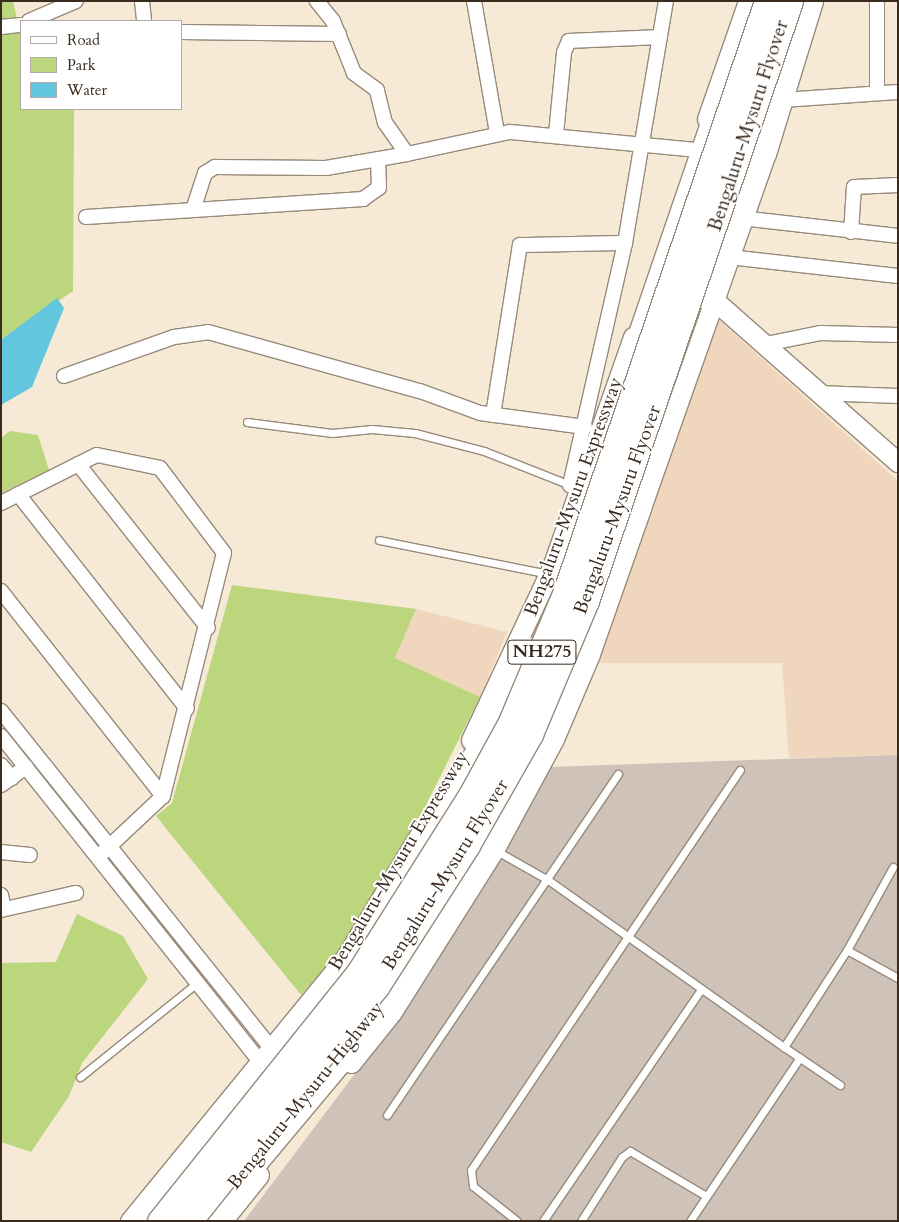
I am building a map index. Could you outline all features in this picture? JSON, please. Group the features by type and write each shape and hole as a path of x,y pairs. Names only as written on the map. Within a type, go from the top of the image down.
{"highway":[{"name":"Bengaluru-Mysuru Expressway","path":"144,1221 170,1181 370,939 435,818 504,704 549,601 664,261 755,1"},
{"name":"Bengaluru-Mysuru Expressway","path":"160,1221 358,974 470,798 510,724 565,594 766,1"},
{"name":"Bengaluru-Mysuru Flyover","path":"213,1219 376,987 476,830 530,734 586,601 790,1"},
{"name":"Bengaluru-Mysuru Highway","path":"213,1219 337,1063 396,982 488,846 528,764 576,658 709,295 802,1"}],"street":[{"path":"31,20 76,1"},
{"path":"142,1 144,20"},
{"path":"318,1 339,34 354,73 377,90 386,123 407,154"},
{"path":"474,1 497,133"},
{"path":"575,486 585,427 625,242 666,1"},
{"name":"Bengaluru-Mysuru Expressway","path":"130,1221 170,1181 265,1055 346,956 435,818 549,574 575,486 748,1"},
{"name":"NH275","path":"709,295 729,257 783,100 813,1"},
{"path":"877,1 877,93"},
{"path":"1,27 20,25"},
{"path":"182,32 339,34"},
{"path":"556,134 564,52 569,41 660,37"},
{"path":"783,100 898,92"},
{"path":"193,210 209,168 378,163 407,154 497,133 556,134 696,150"},
{"path":"86,216 363,199 379,188 378,163"},
{"path":"851,232 854,187 898,185"},
{"path":"741,218 898,236"},
{"path":"493,415 520,245 625,242"},
{"path":"729,257 898,276"},
{"path":"664,261 709,295 898,462"},
{"path":"64,376 174,337 208,332 493,415 585,427"},
{"path":"766,344 820,333 898,335"},
{"path":"818,393 898,396"},
{"path":"1,503 97,455 160,468 224,553 208,628 163,796 112,848 98,858"},
{"path":"78,464 208,628"},
{"path":"18,494 187,709"},
{"path":"1,590 163,796"},
{"path":"1,711 112,848 265,1055"},
{"path":"1,736 197,983 265,1055"},
{"path":"1,765 7,782 26,767"},
{"path":"435,818 488,846"},
{"path":"1,852 30,855"},
{"path":"2,905 76,893"},
{"path":"170,1181 213,1219"}],"lane":[{"path":"247,422 332,434 372,429 415,433 484,451 575,486"},
{"path":"380,540 549,574"},
{"path":"517,1221 473,1186 471,1170 740,770"},
{"path":"387,1116 618,774"},
{"path":"488,846 548,880 784,1047 840,1084"},
{"path":"784,1047 847,950 893,867"},
{"path":"847,950 898,978"},
{"path":"80,1077 197,983"},
{"path":"543,1221 701,989"},
{"path":"690,1221 800,1057"},
{"path":"581,1221 622,1157 630,1151 706,1196"}],"shaded area":[{"path":"718,319 898,481 898,755 789,758 782,663 599,663"},
{"path":"416,609 507,632 480,697 395,658"},
{"path":"898,755 898,1221 244,1221 384,1035 549,767"}],"green space":[{"path":"1,1 13,1 20,32 20,110 74,110 73,291 1,340"},
{"path":"10,431 38,435 49,470 1,493 1,438"},
{"path":"232,585 416,609 395,658 480,697 424,809 341,949 301,995 156,816 172,803"},
{"path":"77,914 123,936 148,979 82,1063 69,1096 31,1152 1,1142 1,963 56,962"}],"water":[{"path":"57,298 64,308 32,387 1,405 1,340"}]}
